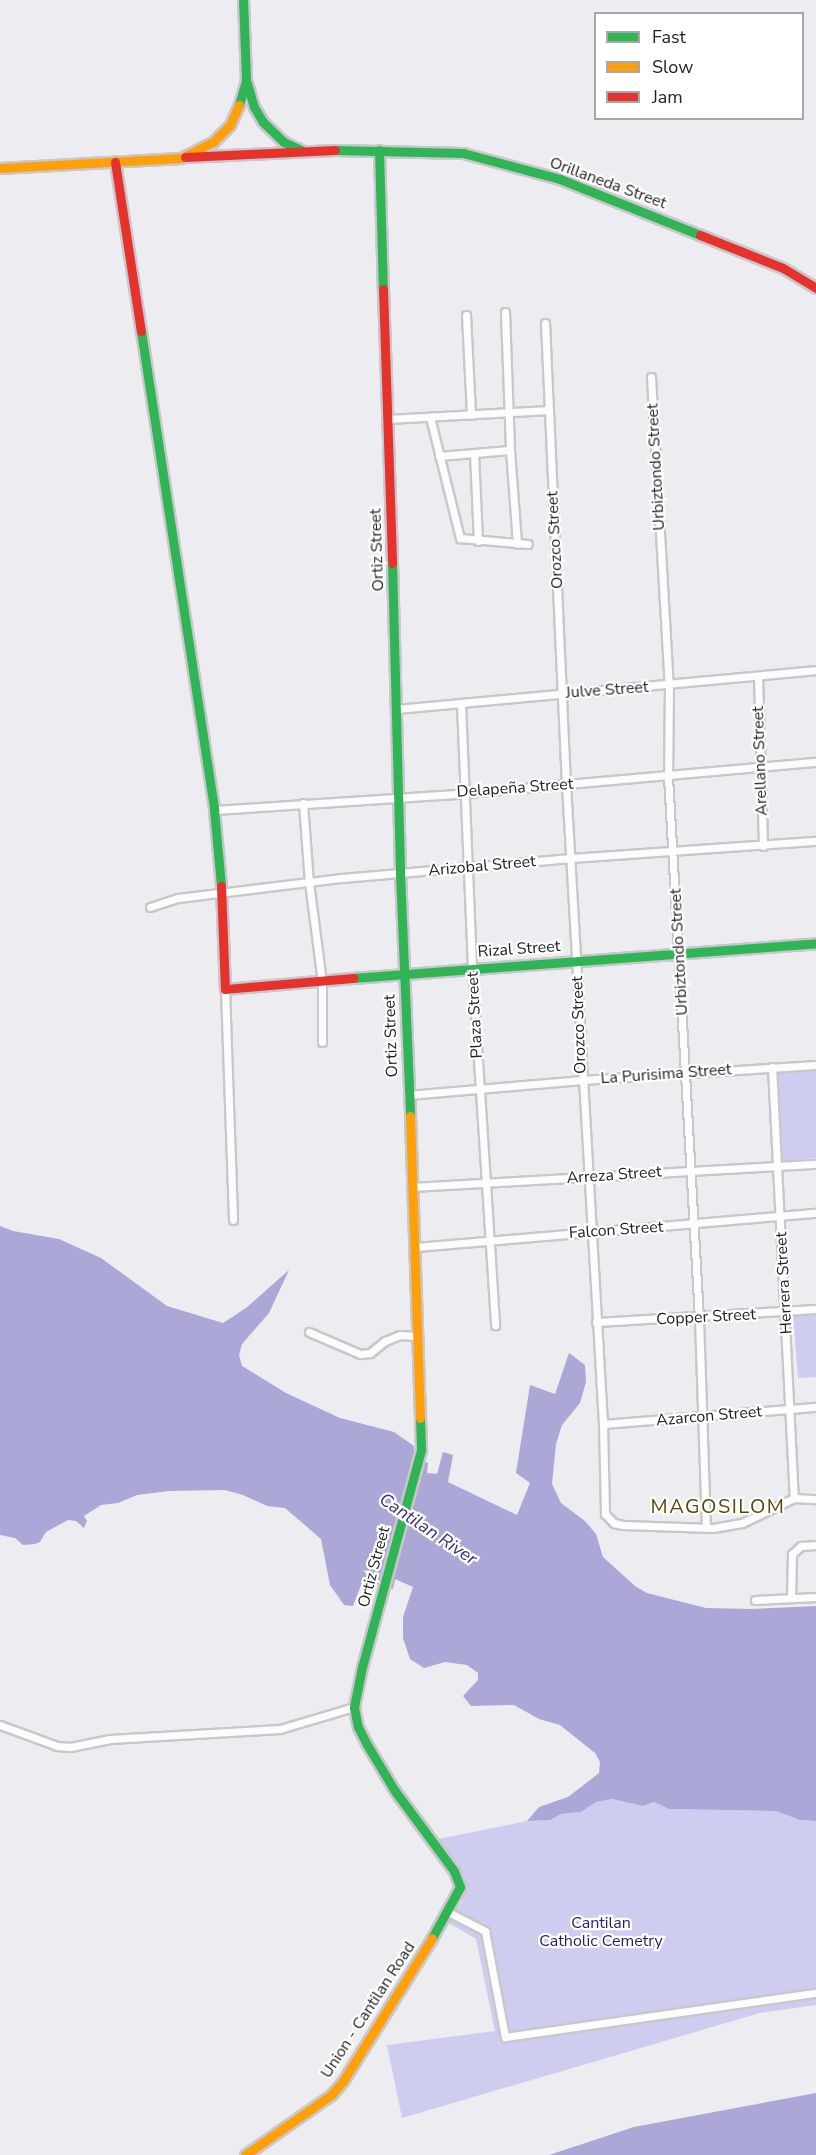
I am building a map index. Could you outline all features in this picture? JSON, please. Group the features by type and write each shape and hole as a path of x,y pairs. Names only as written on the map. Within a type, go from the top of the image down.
{"main road":[{"path":"243,0 246,80 254,107 263,122 284,142 304,151"},
{"path":"181,158 205,148 226,130 239,107 246,80"},
{"name":"Orillaneda Street","path":"0,168 304,151 378,150 463,153 560,179 783,268 816,288"},
{"name":"Ortiz Street","path":"354,1707 383,1589 420,1458 416,1247 400,873 397,710 378,150"},
{"path":"115,162 214,810 221,892 225,989"},
{"name":"Rizal Street","path":"225,989 472,967 816,943"},
{"name":"Union - Cantilan Road","path":"245,2155 316,2107 343,2080 459,1892 459,1881 389,1781 358,1727 354,1707"}],"street":[{"path":"505,312 508,412 517,544"},
{"path":"466,315 471,415"},
{"name":"Orozco Street","path":"545,323 566,784 603,1424 605,1514 609,1520 623,1525 706,1527"},
{"name":"Urbiztondo Street","path":"651,377 669,686 668,776 692,1170 706,1527"},
{"path":"388,419 549,410"},
{"path":"430,417 458,536 464,541 528,544"},
{"path":"439,456 510,450"},
{"path":"474,453 478,541"},
{"name":"Julve Street","path":"397,710 669,686 816,670"},
{"name":"Arellano Street","path":"758,676 763,846"},
{"name":"Plaza Street","path":"461,704 467,793 472,967 495,1325"},
{"name":"Delapeña Street","path":"214,810 467,793 816,762"},
{"path":"303,803 309,882 322,982 322,1042"},
{"name":"Arizobal Street","path":"150,907 178,898 309,882 571,858 816,841"},
{"path":"225,989 233,1220"},
{"name":"La Purisima Street","path":"408,1095 582,1080 816,1065"},
{"name":"Herrera Street","path":"772,1067 794,1498"},
{"name":"Arreza Street","path":"412,1187 816,1164"},
{"name":"Falcon Street","path":"416,1247 816,1213"},
{"name":"Copper Street","path":"596,1322 699,1318 816,1309"},
{"path":"309,1332 360,1354 370,1353 385,1341 400,1335 416,1336"},
{"name":"Azarcon Street","path":"603,1424 703,1418 816,1407"},
{"path":"706,1527 742,1524 794,1498 816,1499"},
{"path":"791,1598 792,1554 801,1546 816,1545"},
{"path":"755,1600 816,1596"},
{"path":"0,1725 57,1746 70,1747 110,1739 280,1729 354,1707"},
{"path":"448,1912 485,1931 505,2037 816,1993"}],"green space":[{"path":"816,1070 816,1158 783,1161 777,1072"},
{"path":"816,1312 816,1377 798,1378 793,1314"},
{"name":"Cantilan Catholic Cemetry","path":"612,1799 643,1806 654,1802 669,1809 776,1811 800,1820 816,1821 816,2005 760,2013 402,2118 387,2045 495,2031 476,1939 447,1922 462,1902 465,1889 460,1871 439,1839 527,1821 550,1820 561,1814 581,1812 596,1802"}],"water":[{"name":"Cantilan River","path":"0,1226 13,1231 59,1239 101,1258 167,1306 223,1323 246,1308 289,1270 269,1313 242,1344 239,1355 242,1366 286,1393 340,1418 394,1432 414,1446 415,1458 428,1463 427,1473 437,1474 443,1452 453,1455 448,1482 517,1515 530,1483 516,1473 530,1385 555,1394 569,1353 585,1365 586,1382 580,1403 562,1425 556,1444 552,1484 561,1503 585,1521 596,1534 603,1557 635,1586 647,1593 706,1608 751,1609 816,1606 816,1821 800,1820 776,1811 669,1809 654,1802 643,1806 612,1799 596,1802 581,1812 561,1814 550,1820 527,1821 539,1807 568,1797 599,1773 600,1762 595,1753 560,1725 539,1719 514,1705 471,1706 463,1696 478,1680 478,1673 467,1665 445,1662 424,1668 410,1659 403,1638 403,1617 413,1587 395,1579 393,1589 363,1580 353,1606 344,1605 330,1585 321,1539 285,1508 267,1506 225,1490 169,1491 137,1495 118,1503 101,1505 84,1516 87,1521 84,1528 76,1521 68,1520 46,1532 40,1542 35,1544 23,1545 15,1538 0,1535"},
{"path":"816,2093 816,2155 549,2155 634,2127"}],"traffic: fast":[{"path":"239,105 246,80 243,0"},
{"path":"247,83 254,107 263,122 284,142 301,150"},
{"path":"335,150 463,153 560,179 700,235"},
{"path":"379,150 383,289"},
{"path":"141,331 214,810 221,886"},
{"path":"392,563 400,873 410,1116"},
{"path":"354,978 816,943"},
{"path":"420,1418 421,1450 362,1667 354,1707 358,1727 366,1743 395,1791 454,1871 460,1887 432,1938"}],"traffic: slow":[{"path":"0,168 181,158 213,142 230,125 239,105"},
{"path":"410,1116 420,1418"},
{"path":"245,2155 331,2095 343,2081 432,1938"}],"traffic: jam":[{"path":"185,157 335,150"},
{"path":"115,162 141,331"},
{"path":"700,235 783,268 816,288"},
{"path":"383,289 392,563"},
{"path":"221,886 225,989 354,978"}],"district":[{"name":"MAGOSILOM","path":"718,1506"}]}
